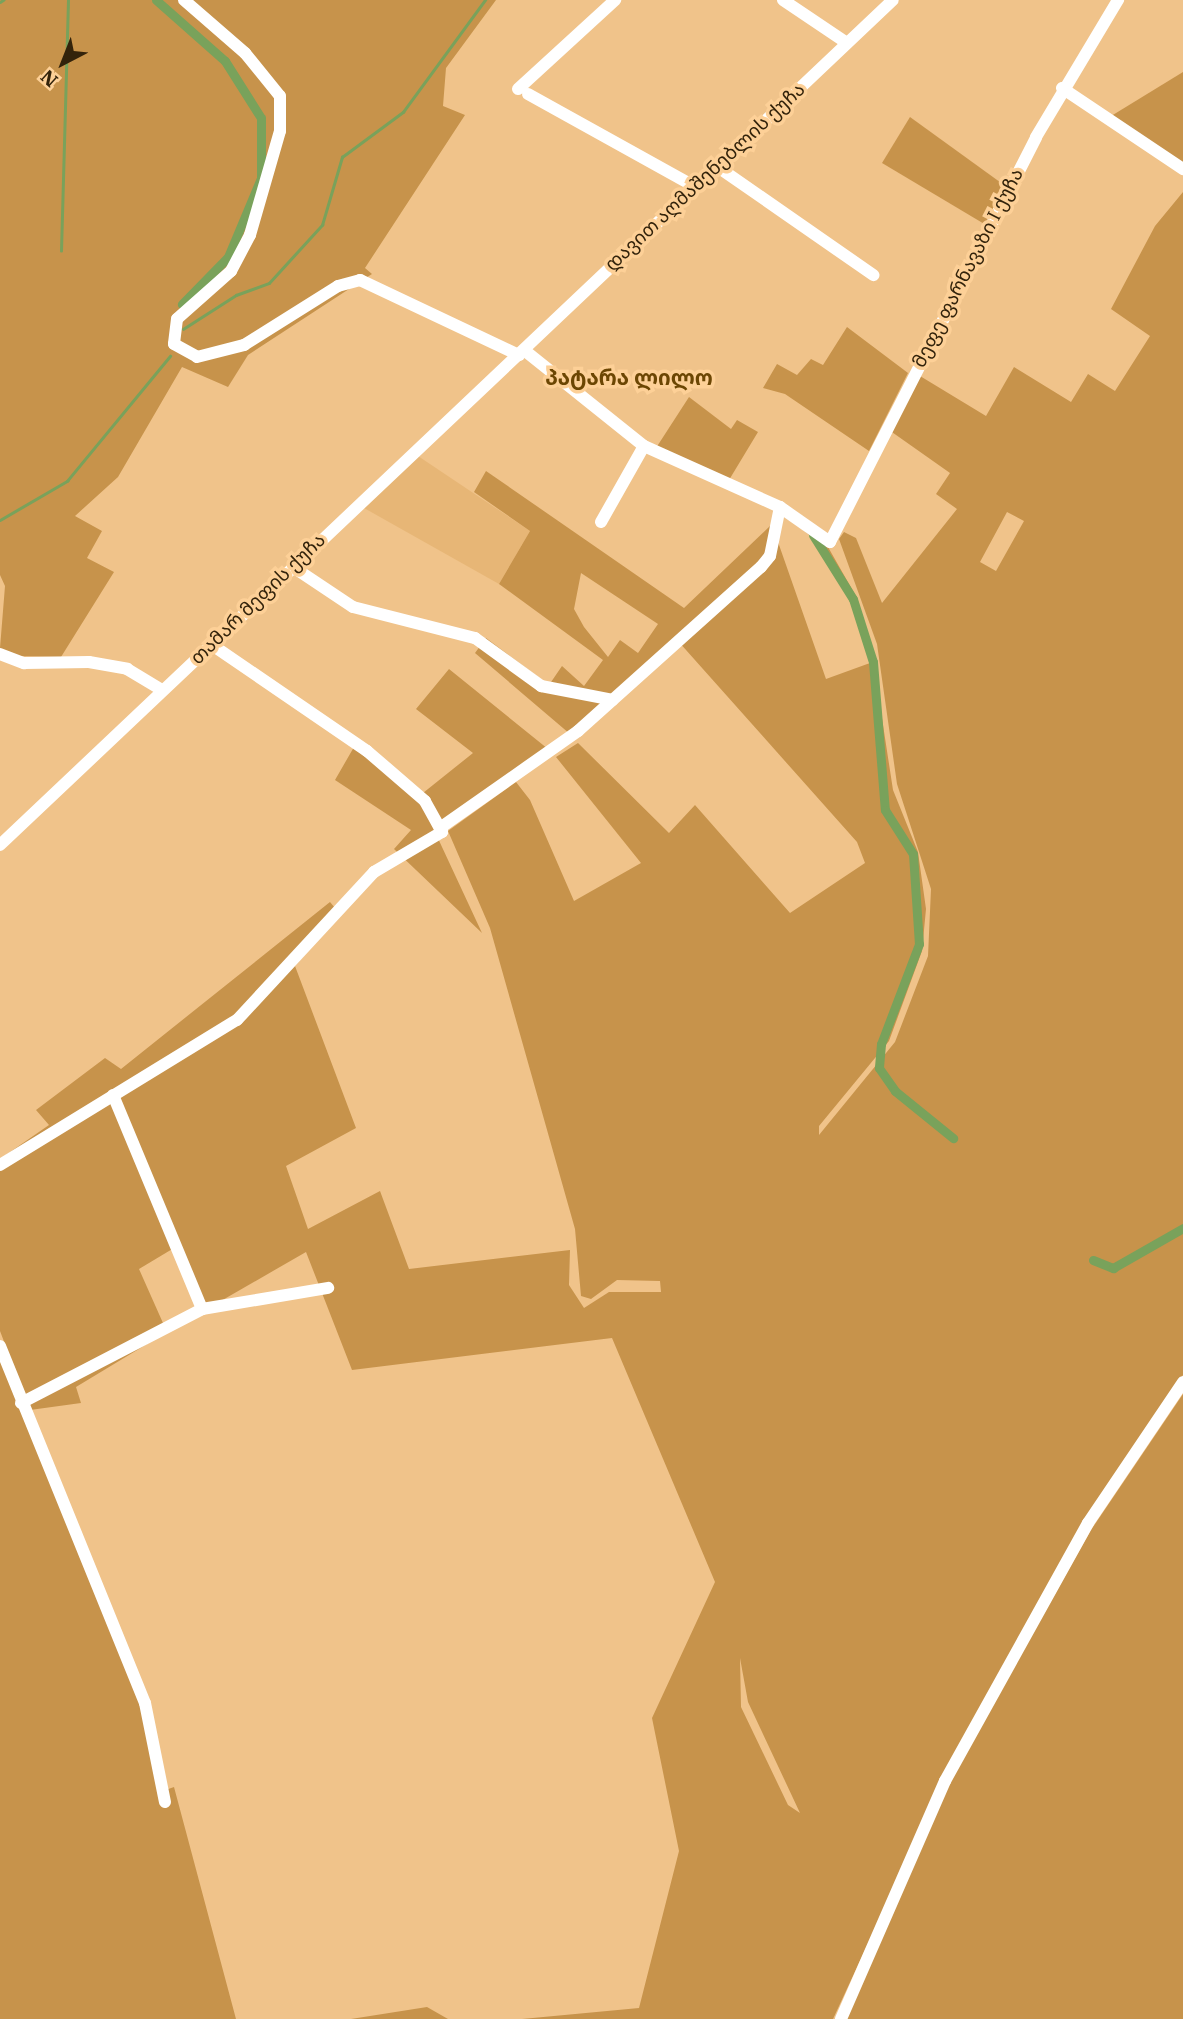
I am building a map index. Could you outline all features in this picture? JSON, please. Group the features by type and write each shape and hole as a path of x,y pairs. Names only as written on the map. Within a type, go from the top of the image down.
{"street":[{"path":"0,1165 248,1012 374,872 440,830 613,701 770,556 780,507 644,446 522,353 360,280 338,286 244,345 197,357 174,344 177,319 231,271 250,235 281,131 280,96 245,53 184,0"},
{"path":"615,0 523,91 692,185"},
{"path":"783,0 847,43"},
{"name":"დავით აღმაშენებლის ქუჩა","path":"522,353 692,185 894,0"},
{"name":"მეფე ფარნავაზი I ქუჩა","path":"780,507 830,542 1062,88 1118,0"},
{"path":"1062,88 1183,169"},
{"path":"715,165 873,275"},
{"name":"თამარ მეფის ქუჩა","path":"0,845 522,353"},
{"path":"601,522 644,446"},
{"path":"293,566 354,607 475,638 541,686 613,701"},
{"path":"211,645 367,751 425,801 440,830"},
{"path":"0,654 24,663 89,662 127,669 162,690"},
{"path":"113,1095 202,1309"},
{"path":"21,1403 202,1309 328,1288"},
{"path":"0,1346 145,1703 165,1802"},
{"path":"841,2019 945,1782 1088,1522 1183,1382"}],"shaded area":[{"path":"0,0 496,0 446,68 443,106 465,115 365,268 372,274 248,355 228,387 182,367 118,477 75,516 102,531 87,558 114,572 61,657 17,656 0,648 5,586 0,575"},
{"path":"1183,72 1183,174 1103,121"},
{"path":"910,117 1004,185 986,225 882,163"},
{"path":"1183,192 1183,1375 1080,1530 939,1790 833,2019 522,2019 639,2008 679,1851 652,1718 715,1582 612,1338 352,1370 306,1252 200,1313 174,1248 139,1269 167,1332 76,1387 81,1403 30,1410 0,1331 0,1159 49,1125 36,1110 105,1058 121,1069 330,902 340,914 295,966 356,1128 286,1166 308,1229 380,1191 409,1269 570,1250 569,1285 584,1308 609,1292 661,1292 660,1281 617,1280 591,1299 581,1296 575,1229 490,928 448,831 516,782 530,800 574,901 641,863 556,757 578,743 669,833 695,805 790,913 865,863 857,842 678,641 778,542 826,679 870,663 855,611 819,544 783,512 828,547 857,598 870,640 893,790 918,852 926,909 922,951 889,1041 819,1126 819,1135 895,1042 928,956 931,889 897,784 877,644 839,539 844,532 856,538 882,603 957,509 936,494 950,473 889,430 920,376 986,416 1014,367 1071,402 1088,374 1115,391 1150,336 1111,309 1155,226","holes":["1007,512 1024,521 996,571 980,562","740,1658 748,1702 800,1813 788,1805 741,1707"]},
{"path":"847,327 908,373 869,451 785,394 763,388 777,364 797,375 811,359 823,365"},
{"path":"689,397 731,429 737,420 758,432 729,480 656,448"},
{"path":"418,456 530,531 499,584 364,508"},
{"path":"486,471 684,608 770,526 769,552 570,734 475,653 486,638 549,685 562,666 584,686 603,660 499,584 530,531 474,492","holes":["581,573 658,624 638,653 620,640 608,657 584,627 574,609"]},
{"path":"449,669 548,749 441,822 423,793 473,753 416,709"},
{"path":"354,747 422,804 482,933 394,849 411,830 335,780"},
{"path":"0,1352 141,1705 160,1792 174,1787 236,2019 0,2019"},
{"path":"1183,1394 1183,2019 843,2019 948,1784 1091,1530"},
{"path":"427,2007 448,2019 351,2019"}],"waterway":[{"path":"61,251 68,0"},
{"path":"156,0 225,61 261,118 261,178 228,257 182,304"},
{"path":"183,329 236,295 269,283 322,225 342,157 403,112 485,0"},
{"path":"0,520 67,481 170,356"},
{"path":"813,535 853,599 873,662 885,810 913,854 919,944 881,1044 879,1068 895,1091 953,1138"},
{"path":"1093,1260 1113,1268 1183,1228"}],"district":[{"name":"პატარა ლილო","path":"629,377"}]}
